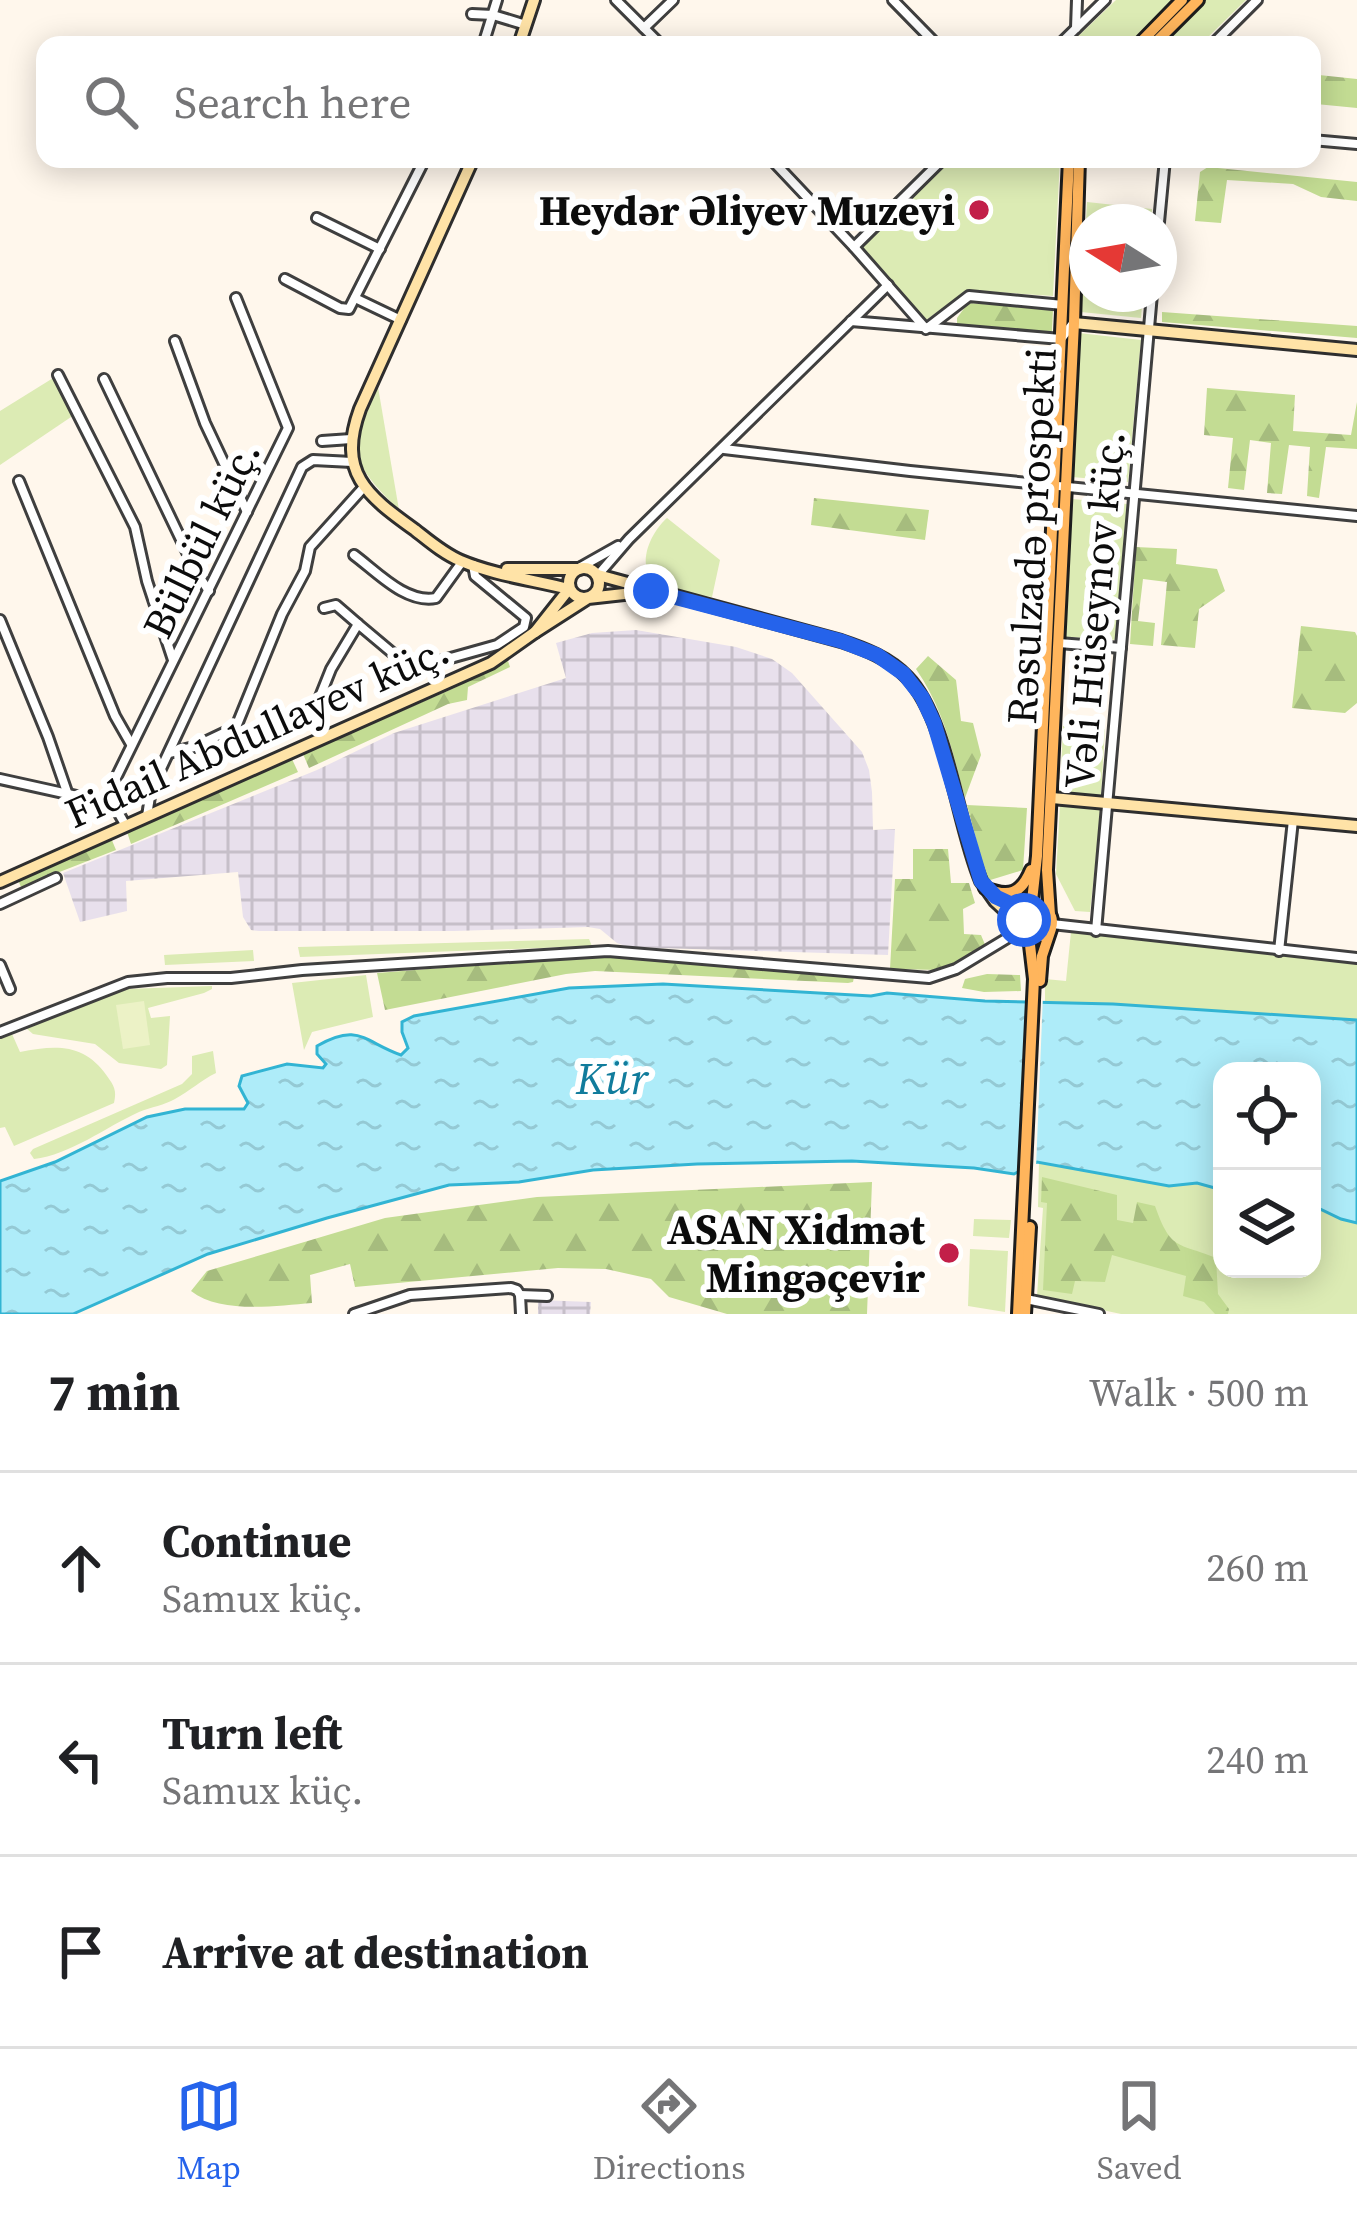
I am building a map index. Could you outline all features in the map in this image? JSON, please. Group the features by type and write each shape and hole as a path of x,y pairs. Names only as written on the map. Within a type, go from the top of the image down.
{"main road":[{"path":"522,36 534,0"},
{"path":"1147,36 1182,0"},
{"path":"1162,36 1198,0"},
{"path":"469,168 360,409 351,439 352,462 364,487 394,514 467,564 569,589 579,598 651,591"},
{"name":"Rəsulzadə prospekti","path":"1037,979 1051,923 1047,870 1059,643 1060,339 1069,168"},
{"name":"Rəsulzadə prospekti","path":"1029,911 1074,323 1079,168"},
{"path":"1074,323 1357,350"},
{"path":"535,632 569,589 569,579 579,568"},
{"path":"492,570 591,569 651,591 841,641 877,655 904,674 922,697 985,888 1035,937 1044,935 1051,923 1040,908 1029,911 985,888"},
{"path":"588,598 598,589 598,575"},
{"name":"Fidail Abdullayev küç.","path":"0,882 491,663 588,598"},
{"path":"1052,798 1357,826"},
{"path":"985,888 1004,894 1019,891 1036,856"},
{"path":"1022,1314 1037,979 1024,928 1029,911"},
{"path":"1022,1314 1028,1203"}],"street":[{"path":"486,36 497,0"},
{"path":"616,0 652,36"},
{"path":"644,28 673,0"},
{"path":"893,0 928,36"},
{"path":"1076,28 1077,0"},
{"path":"1068,36 1105,0"},
{"path":"1221,36 1257,0"},
{"path":"472,14 526,25"},
{"path":"1321,141 1357,144"},
{"path":"284,279 346,310 420,168"},
{"path":"779,168 926,329"},
{"path":"854,247 934,168"},
{"path":"1161,204 1164,168"},
{"path":"316,218 380,249"},
{"path":"598,575 629,538 888,285"},
{"path":"850,321 926,329 1060,339 1074,323 1062,304 969,296 926,329"},
{"name":"Bülbül küç.","path":"104,802 288,425 236,298"},
{"path":"355,298 401,320"},
{"name":"Vəli Hüseynov küç.","path":"1096,931 1150,312"},
{"path":"175,341 205,423 248,514"},
{"path":"58,375 135,527 173,662"},
{"path":"104,379 209,591"},
{"path":"322,441 351,439"},
{"path":"724,448 1357,516"},
{"path":"147,816 151,790 302,467 313,460 352,462"},
{"path":"19,481 115,716 132,745"},
{"path":"168,754 236,727 305,571 310,547 364,487"},
{"path":"579,568 629,538"},
{"path":"324,608 336,605 415,668 497,645 524,627 526,618 467,564 436,598 427,601 409,595 354,555"},
{"path":"0,620 67,792"},
{"path":"317,704 358,624"},
{"path":"1059,643 1121,648"},
{"path":"0,779 104,802 126,826"},
{"path":"1279,951 1293,820"},
{"path":"0,904 56,878"},
{"path":"1051,923 1357,958"},
{"path":"0,1032 128,982 608,951 929,978 946,974 1024,928"},
{"path":"0,965 10,989"},
{"path":"354,1314 410,1295 511,1288 520,1295 521,1314"},
{"path":"520,1295 547,1297"},
{"path":"1026,1299 1099,1314"}],"shaded area":[{"path":"636,630 736,647 772,659 792,673 862,752 869,770 873,830 895,829 888,955 628,947 588,927 251,930 243,917 238,872 126,881 127,911 80,922 63,873 317,770 394,733 566,678 556,643 592,633"},
{"path":"538,1300 591,1302 590,1314 538,1314"}],"green space":[{"path":"1116,0 1172,0 1136,36 1078,36"},
{"path":"1206,0 1246,0 1209,36 1170,36"},
{"path":"1321,75 1357,79 1357,108 1321,104"},
{"path":"943,168 1060,168 1053,296 968,290 926,320 861,247"},
{"path":"1218,168 1357,182 1357,201 1321,197 1293,184 1227,180 1221,223 1195,221 1200,172"},
{"path":"968,303 1053,309 1052,332 957,326"},
{"path":"1081,312 1142,312 1141,318"},
{"path":"1162,312 1357,326 1357,338 1162,322"},
{"path":"1079,333 1141,340 1128,482 1072,477"},
{"path":"58,375 74,415 0,465 0,411"},
{"path":"378,387 399,510 370,479 358,454 362,426"},
{"path":"1207,388 1295,395 1293,431 1351,435 1357,402 1357,449 1326,447 1319,498 1307,496 1310,447 1289,445 1282,494 1267,493 1271,443 1250,440 1244,490 1228,488 1233,438 1204,435"},
{"path":"814,498 929,510 925,540 811,525"},
{"path":"1072,499 1127,504 1116,640 1066,637"},
{"path":"667,518 720,560 712,597 663,587 648,572 650,543"},
{"path":"1136,547 1177,549 1176,564 1217,569 1225,591 1199,609 1195,648 1161,645 1167,582 1143,579 1138,621 1155,623 1153,646 1130,644"},
{"path":"1301,626 1355,632 1357,703 1345,713 1292,708"},
{"path":"928,656 956,680 961,721 973,723 981,755 965,798 940,715 916,669"},
{"path":"508,661 510,667 468,687 467,700 448,704 309,768 303,754"},
{"path":"1063,726 1105,729 1101,795 1060,792"},
{"path":"292,759 298,772 131,844 127,832"},
{"path":"967,805 1027,808 1023,870 987,881"},
{"path":"1060,806 1101,810 1090,912 1075,911 1056,874"},
{"path":"111,838 116,850 21,887 17,878"},
{"path":"913,849 948,849 951,883 969,883 975,903 963,909 964,934 981,935 986,947 940,970 890,969 895,879 913,879"},
{"path":"1071,932 1357,964 1357,1020 1045,1001 1045,979 1066,981"},
{"path":"589,939 592,946 300,957 298,947"},
{"path":"253,950 254,961 165,965 164,955"},
{"path":"593,956 854,977 848,983 595,971 385,1010 377,973"},
{"path":"366,975 373,1017 312,1032 304,1050 292,983"},
{"path":"1020,975 1021,991 962,988 965,979"},
{"path":"212,986 204,993 148,1008 151,1018 170,1016 167,1065 161,1069 119,1063 95,1044 33,1034 26,1028 126,989"},
{"path":"144,1001 150,1045 123,1049 116,1005"},
{"path":"12,1034 20,1052 57,1048 89,1057 113,1086 114,1103 14,1146 5,1127 0,1128 0,1039"},
{"path":"213,1051 216,1073 175,1099 61,1152 34,1159 30,1153 182,1084 192,1074 192,1056"},
{"path":"1039,1162 1169,1186 1197,1183 1213,1187 1213,1278 1321,1278 1321,1209 1357,1223 1357,1314 1121,1314 1037,1296 1043,1208 1038,1207"},
{"path":"1042,1177 1117,1195 1117,1220 1133,1223 1137,1202 1155,1206 1171,1238 1213,1257 1213,1278 1217,1278 1218,1294 1228,1314 1215,1314 1204,1302 1183,1296 1186,1276 1112,1255 1105,1282 1075,1281 1072,1294 1043,1290 1047,1203 1041,1202"},
{"path":"872,1182 867,1314 727,1314 669,1297 651,1279 606,1269 558,1268 355,1287 350,1264 310,1275 312,1303 265,1307 217,1303 191,1291 207,1271 385,1218 537,1197"},
{"path":"974,1219 1011,1220 1009,1238 973,1236"},
{"path":"970,1249 1008,1251 1005,1312 968,1306"}],"water":[{"name":"Kür","path":"663,984 871,996 887,993 1357,1020 1357,1223 1321,1209 1321,1062 1213,1062 1213,1187 1197,1183 1169,1186 1037,1162 1014,1174 852,1161 593,1170 519,1182 449,1185 208,1254 73,1314 0,1314 0,1181 55,1162 147,1117 185,1109 244,1109 248,1103 239,1086 242,1076 287,1064 323,1068 326,1064 317,1046 331,1039 361,1037 401,1055 408,1048 402,1022 414,1016 569,988"}],"pier":[{"path":"1028,995 1043,995 1036,1168 1021,1178"}],"place":[{"name":"Heydər Əliyev Muzeyi","path":"979,210"},
{"name":"ASAN Xidmət Mingəçevir","path":"949,1253"}],"route":[{"path":"651,591 841,641 877,655 904,674 934,723 977,874 996,897 1028,912 1024,920"}]}
